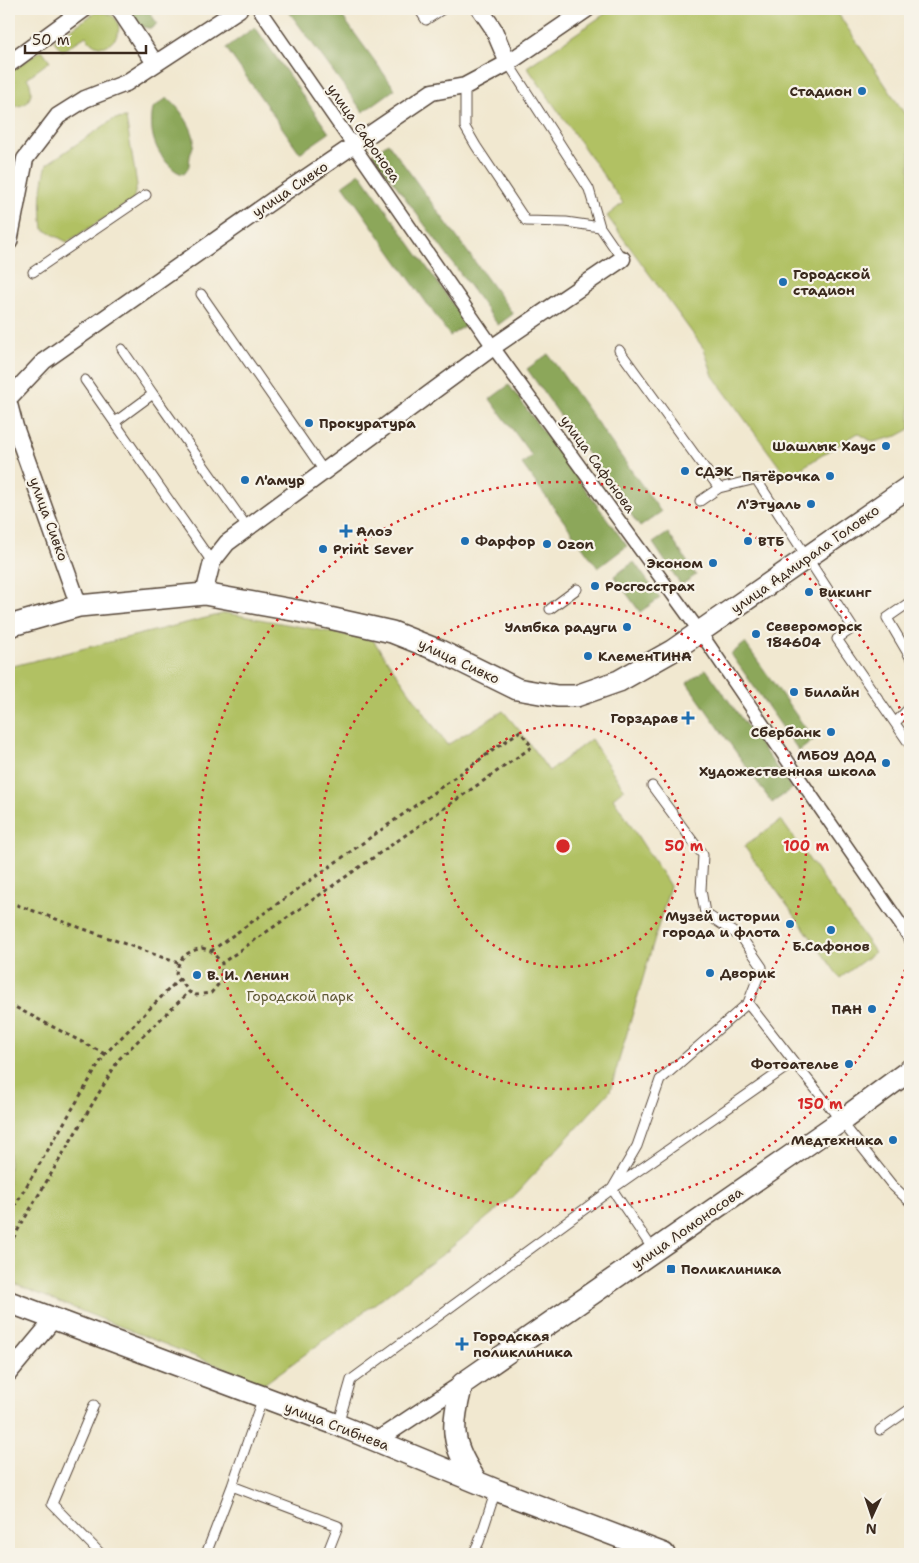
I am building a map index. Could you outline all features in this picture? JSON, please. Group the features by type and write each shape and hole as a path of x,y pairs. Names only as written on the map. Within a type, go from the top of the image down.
{"street":[{"path":"9,64 84,9"},
{"path":"119,9 155,63"},
{"path":"9,174 25,159 58,116 85,99 126,83 239,9"},
{"name":"улица Сафонова","path":"259,9 493,347 634,538 700,632 910,938"},
{"path":"480,9 493,28 508,63"},
{"name":"улица Сивко","path":"9,398 44,361 279,196 432,92 465,86 508,63 587,9"},
{"path":"9,242 25,159"},
{"path":"204,594 212,562 227,543 493,347 622,259"},
{"name":"улица Сивко","path":"9,404 15,427 79,606"},
{"name":"улица Адмирала Головко","path":"700,632 910,486"},
{"name":"улица Сивко","path":"9,626 79,606 204,594 392,632 440,651 518,689 558,696 576,696 619,681 672,651 700,632"},
{"name":"улица Ломоносова","path":"376,1441 654,1252 841,1121 910,1070"},
{"name":"улица Сгибнева","path":"9,1302 338,1426 659,1554"},
{"path":"9,1373 54,1319"},
{"path":"462,1384 454,1418 456,1443 464,1463 487,1486"}],"lane":[{"path":"418,9 426,20 443,9"},
{"path":"508,63 589,189 600,227 622,259"},
{"path":"465,86 466,127 476,146 526,221 566,222 600,227"},
{"path":"33,272 146,195"},
{"path":"201,294 324,471"},
{"path":"122,349 248,527"},
{"path":"619,350 719,488"},
{"path":"84,380 212,562"},
{"path":"115,422 153,394"},
{"path":"700,501 719,488 756,479 853,628 837,638 910,745"},
{"path":"550,609 577,589"},
{"path":"910,602 887,618 910,657"},
{"path":"895,723 910,707"},
{"path":"612,1189 638,1146 660,1080 748,1003 762,967 742,938 706,913 701,890 703,855 652,786"},
{"path":"748,1003 892,1185 910,1202"},
{"path":"338,1426 351,1380 612,1189 794,1062"},
{"path":"612,1189 654,1252"},
{"path":"206,1554 263,1397"},
{"path":"94,1405 52,1504 100,1554"},
{"path":"880,1430 910,1409"},
{"path":"232,1486 338,1526 327,1554"},
{"path":"473,1554 479,1542 487,1486"}],"path":[{"path":"211,951 520,731 532,748 222,963"},
{"path":"9,902 178,963"},
{"path":"202,948 211,951 222,963 222,980 211,993 196,995 189,992 176,974 178,963 186,952 202,948"},
{"path":"9,1222 14,1207 105,1054 180,978"},
{"path":"9,1245 119,1059 189,992"},
{"path":"9,1004 105,1054"},
{"path":"9,1204 14,1207"}],"green space":[{"path":"123,9 147,9 157,23 153,28 143,27 132,20"},
{"path":"287,9 337,9 395,89 363,112"},
{"name":"Городской стадион","path":"612,9 835,9 910,122 910,429 897,436 873,442 858,433 787,477 713,376 704,349 607,216 623,203 527,67"},
{"path":"96,12 110,14 117,20 119,28 111,43 103,46 95,44 86,36 62,51 54,41"},
{"path":"255,27 329,133 300,153 226,48"},
{"path":"42,50 50,61 27,78 31,89 29,99 21,105 9,105 9,73"},
{"path":"167,98 184,117 193,136 194,143 189,166 184,174 177,172 168,164 153,138 153,108"},
{"path":"126,118 137,185 133,200 67,242 43,229 42,196 47,164 114,119"},
{"path":"388,143 513,314 498,325 373,154"},
{"path":"360,173 467,324 450,336 343,185"},
{"path":"548,354 661,512 640,527 527,369"},
{"path":"509,385 627,546 598,568 522,464 532,456 490,399"},
{"path":"668,533 696,575 681,585 653,543"},
{"path":"634,562 660,598 640,612 614,576"},
{"name":"Городской парк","path":"226,613 373,640 447,745 503,711 549,771 591,739 624,789 613,798 670,886 610,1091 518,1192 446,1252 264,1384 9,1282 9,667"},
{"path":"745,643 814,740 799,751 731,654"},
{"path":"706,669 792,789 772,803 687,683"},
{"path":"781,820 875,952 840,978 744,846"}],"place":[{"name":"Стадион","path":"862,91"},
{"name":"Городской стадион","path":"783,282"},
{"name":"Прокуратура","path":"309,423"},
{"name":"Шашлык Хаус","path":"886,446"},
{"name":"СДЭК","path":"685,471"},
{"name":"Пятёрочка","path":"830,476"},
{"name":"Л'амур","path":"245,480"},
{"name":"Л'Этуаль","path":"811,504"},
{"name":"Алоэ","path":"346,531"},
{"name":"Фарфор","path":"465,541"},
{"name":"ВТБ","path":"748,541"},
{"name":"Ozon","path":"547,544"},
{"name":"Print Sever","path":"323,549"},
{"name":"Эконом","path":"713,563"},
{"name":"Росгосстрах","path":"595,586"},
{"name":"Викинг","path":"809,592"},
{"name":"Улыбка радуги","path":"627,627"},
{"name":"Североморск 184604","path":"756,634"},
{"name":"КлеменТИНА","path":"588,656"},
{"name":"Билайн","path":"794,692"},
{"name":"Горздрав","path":"688,718"},
{"name":"Сбербанк","path":"831,732"},
{"name":"МБОУ ДОД Художественная школа","path":"886,763"},
{"name":"Музей истории города и флота","path":"790,924"},
{"name":"Б.Сафонов","path":"831,930"},
{"name":"Дворик","path":"710,973"},
{"name":"В. И. Ленин","path":"197,975"},
{"name":"ПАН","path":"872,1009"},
{"name":"Фотоателье","path":"849,1064"},
{"name":"Медтехника","path":"893,1140"},
{"name":"Поликлиника","path":"671,1269"},
{"name":"Городская поликлиника","path":"462,1344"}]}
